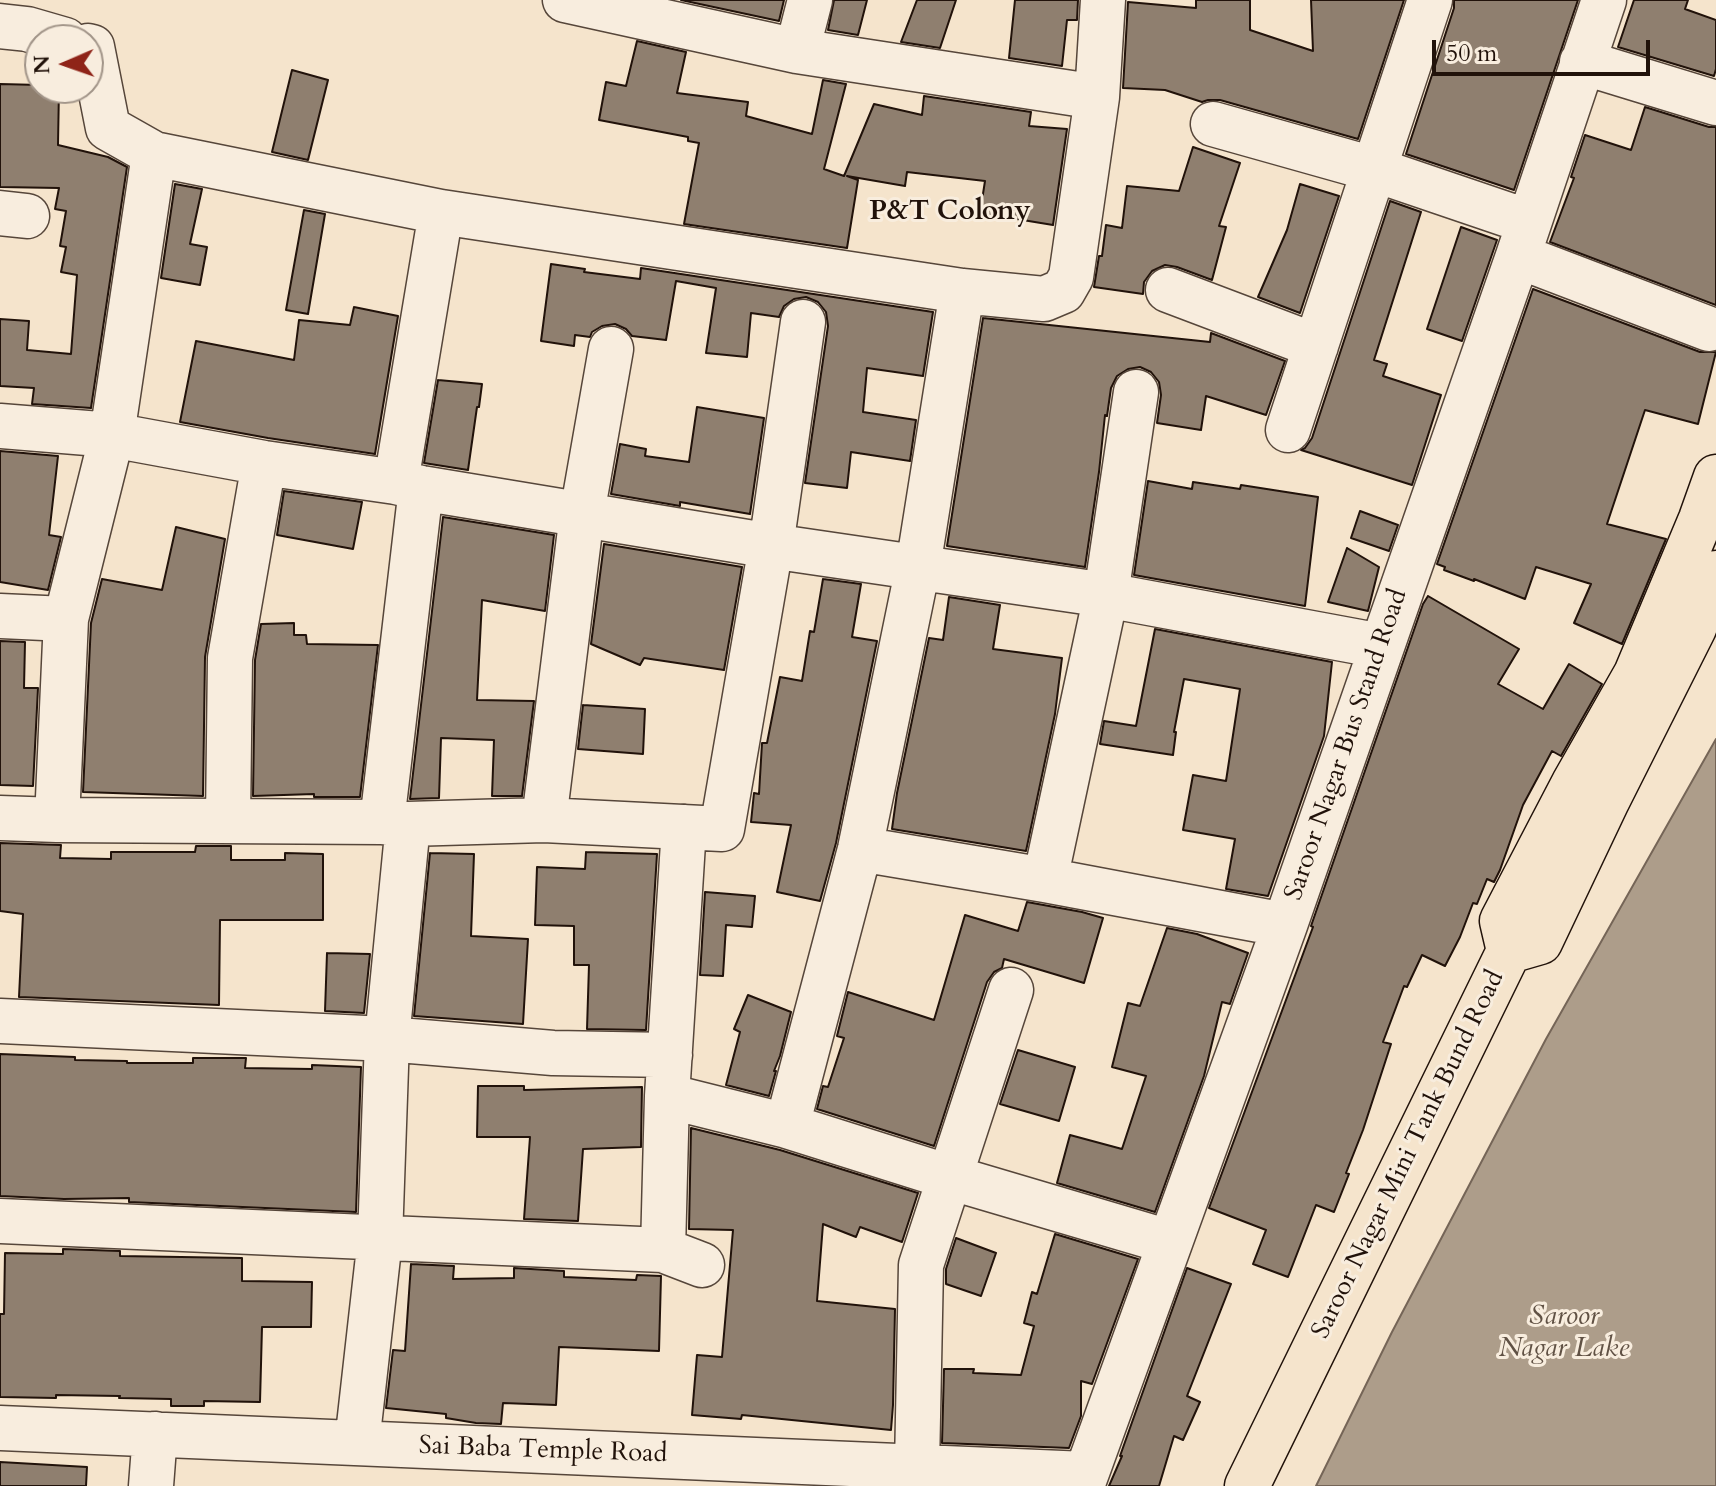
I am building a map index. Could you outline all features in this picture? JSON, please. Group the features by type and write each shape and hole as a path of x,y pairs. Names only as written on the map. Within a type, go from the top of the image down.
{"main road":[{"name":"Saroor Nagar Mini Tank Bund Road","path":"1247,1486 1509,951 1502,921 1574,783 1636,674 1705,570 1701,519 1716,477"}],"street":[{"path":"566,0 797,51 1097,97"},
{"path":"797,51 810,0"},
{"path":"103,104 108,128 154,154 441,212 962,291 1044,299 1063,291 1071,277 1097,97 1103,0"},
{"path":"1288,430 1430,0"},
{"name":"Saroor Nagar Bus Stand Road","path":"1084,1480 1285,925 1604,0"},
{"path":"1582,62 1716,103"},
{"path":"1213,124 1373,169 1709,329"},
{"path":"57,820 66,619 112,435 154,154"},
{"path":"357,1443 380,1239 409,485 441,212"},
{"path":"1168,290 1316,346"},
{"path":"787,1126 860,849 918,567 962,291"},
{"path":"0,818 395,823 544,820 722,829 771,546 803,322"},
{"path":"544,820 582,514 611,349"},
{"path":"1045,880 1106,595 1136,392"},
{"path":"0,426 112,435 771,546 1106,595 1381,646"},
{"path":"228,820 230,658 264,463"},
{"path":"0,616 66,619"},
{"path":"0,1221 380,1239 683,1258 668,1075 684,827"},
{"path":"860,849 1285,925"},
{"path":"903,1473 921,1265 1011,990"},
{"path":"0,1021 387,1039 553,1053 668,1075 787,1126 1169,1242"},
{"name":"Sai Baba Temple Road","path":"0,1428 1084,1480"},
{"path":"151,1486 155,1434"}],"water":[{"name":"Saroor Nagar Lake","path":"1716,739 1716,1486 1316,1486 1392,1332 1546,1039"}],"building":[{"path":"681,0 784,0 779,21"},
{"path":"834,0 867,0 858,35 828,30"},
{"path":"917,0 956,0 940,48 901,42"},
{"path":"1015,0 1078,0 1077,20 1067,20 1062,66 1009,58"},
{"path":"1196,0 1250,0 1250,30 1313,51 1311,0 1404,0 1358,139 1220,100 1202,102 1165,90 1123,88 1128,2 1196,8"},
{"path":"1454,0 1578,0 1514,190 1406,154"},
{"path":"1634,0 1688,0 1685,9 1716,20 1714,76 1618,47"},
{"path":"637,41 686,52 677,93 748,102 746,116 812,134 823,80 846,84 824,169 844,176 874,104 922,115 924,96 1031,112 1029,126 1067,129 1053,225 980,213 985,181 907,172 905,186 847,176 858,180 847,248 684,224 699,143 688,141 688,137 599,120 606,82 626,86"},
{"path":"292,70 328,80 308,160 272,152"},
{"path":"0,84 24,85 24,104 59,104 58,145 108,157 127,167 91,408 32,404 34,388 0,386 0,319 29,321 27,350 71,354 77,275 61,272 66,247 60,246 66,211 55,209 59,188 0,187"},
{"path":"1645,107 1716,127 1716,305 1550,242 1574,178 1571,177 1585,135 1631,150"},
{"path":"1193,147 1240,163 1219,226 1226,227 1212,280 1165,265 1152,271 1144,282 1143,294 1094,287 1106,225 1122,228 1127,186 1179,191"},
{"path":"175,184 202,189 190,244 207,247 200,285 161,278"},
{"path":"1300,184 1339,196 1300,313 1258,297 1287,230"},
{"path":"1390,201 1421,212 1374,360 1387,364 1383,376 1441,395 1412,485 1301,450 1312,438"},
{"path":"304,210 325,214 308,314 286,310"},
{"path":"1461,227 1497,240 1462,341 1427,329"},
{"path":"551,264 585,269 584,272 640,279 641,268 933,312 923,376 867,368 863,412 916,420 910,461 851,452 847,488 805,483 828,326 826,312 818,302 806,297 794,299 784,306 779,317 751,313 747,357 706,353 716,288 676,281 666,340 632,336 615,324 602,326 590,337 575,335 574,346 541,341"},
{"path":"1533,289 1700,352 1716,352 1698,424 1645,410 1607,524 1666,539 1622,644 1574,623 1591,584 1536,567 1525,599 1444,570 1445,567 1437,564"},
{"path":"354,307 398,316 375,454 180,422 196,341 294,360 299,320 350,325"},
{"path":"983,318 1210,342 1211,333 1285,361 1266,415 1206,396 1201,430 1157,423 1161,395 1159,382 1151,372 1140,367 1128,369 1117,376 1105,415 1085,567 947,546"},
{"path":"438,380 482,384 468,470 424,463"},
{"path":"697,407 764,418 750,514 611,494 620,444 646,449 645,456 689,462"},
{"path":"0,451 58,456 49,535 61,537 48,590 0,582"},
{"path":"1148,481 1192,489 1193,482 1240,489 1241,485 1318,497 1305,606 1134,575"},
{"path":"284,491 362,502 353,549 277,535"},
{"path":"1360,511 1398,525 1389,551 1351,538"},
{"path":"443,517 554,535 545,611 482,600 477,700 534,701 522,796 492,796 494,740 441,738 439,798 410,799"},
{"path":"176,527 225,539 205,657 203,796 83,792 91,623 102,579 162,590"},
{"path":"604,544 742,567 724,670 644,658 640,665 591,644"},
{"path":"1347,548 1379,567 1368,611 1328,602"},
{"path":"823,579 861,584 852,637 877,641 836,843 820,901 777,892 791,825 751,822 754,793 759,794 762,743 767,743 780,677 802,681"},
{"path":"1428,596 1519,649 1498,684 1543,709 1569,664 1602,684 1561,756 1552,751 1523,805 1500,870 1494,882 1487,879 1477,904 1473,903 1445,966 1422,955 1407,987 1404,986 1383,1042 1391,1044 1334,1212 1316,1205 1288,1277 1253,1264 1266,1230 1209,1208 1313,927"},
{"path":"949,597 1000,605 993,649 1062,658 1055,714 1026,851 892,829 929,638 943,640"},
{"path":"294,623 294,635 306,635 307,644 378,645 360,797 314,797 314,794 253,796 255,660 261,624"},
{"path":"1155,629 1332,662 1324,736 1268,896 1226,889 1235,839 1183,830 1193,775 1226,781 1240,689 1184,679 1173,755 1100,744 1104,721 1136,726"},
{"path":"0,641 25,642 24,688 38,688 33,786 0,785"},
{"path":"583,705 645,709 643,754 578,749"},
{"path":"0,843 61,845 60,858 111,859 111,852 195,852 196,846 231,846 231,860 285,860 285,853 323,854 323,920 220,920 219,1005 19,997 23,914 0,911"},
{"path":"586,852 657,854 646,1030 587,1029 589,965 574,965 574,926 535,925 537,867 585,869"},
{"path":"430,853 474,854 471,936 528,939 523,1024 414,1016"},
{"path":"705,892 755,896 752,927 726,925 723,976 700,975"},
{"path":"1027,902 1103,918 1084,983 1004,959 1002,968 994,972 987,982 934,1146 817,1109 823,1086 828,1087 844,1038 837,1036 848,992 934,1020 965,915 1018,931"},
{"path":"1167,928 1197,934 1248,953 1230,1004 1222,1002 1204,1076 1155,1212 1057,1183 1070,1135 1122,1149 1146,1076 1112,1067 1128,1003 1140,1006"},
{"path":"327,953 370,954 364,1013 325,1011"},
{"path":"748,995 791,1012 769,1096 726,1085 740,1032 734,1029"},
{"path":"1018,1050 1075,1067 1059,1121 1000,1104"},
{"path":"0,1054 127,1063 193,1063 193,1058 246,1058 245,1068 312,1069 312,1065 361,1067 356,1212 129,1202 129,1198 0,1196"},
{"path":"478,1086 524,1086 524,1090 642,1087 641,1147 583,1149 578,1221 524,1219 530,1137 477,1137"},
{"path":"691,1128 780,1150 918,1193 902,1242 860,1227 856,1237 823,1224 817,1301 895,1309 891,1430 742,1415 741,1419 692,1415 697,1355 722,1357 733,1230 689,1229"},
{"path":"1055,1234 1138,1259 1092,1384 1081,1381 1081,1416 1069,1448 942,1443 944,1369 1021,1375 1034,1326 1024,1323 1032,1292 1037,1294"},
{"path":"956,1238 996,1253 981,1296 946,1284 946,1269"},
{"path":"63,1249 120,1251 120,1256 242,1258 242,1281 312,1282 311,1327 262,1327 260,1402 204,1401 204,1406 171,1406 171,1399 120,1396 0,1397 0,1314 4,1314 5,1253 63,1254"},
{"path":"411,1264 454,1266 453,1279 514,1278 514,1268 564,1271 564,1277 636,1280 637,1275 661,1276 659,1351 559,1347 556,1405 503,1403 501,1424 476,1423 446,1418 446,1414 386,1408 393,1350 405,1351"},
{"path":"1187,1268 1231,1284 1187,1396 1200,1402 1183,1440 1174,1436 1159,1486 1109,1486 1122,1456"},
{"path":"0,1462 87,1467 86,1486 0,1486"}],"district":[{"name":"P&T Colony","path":"950,213"}]}
